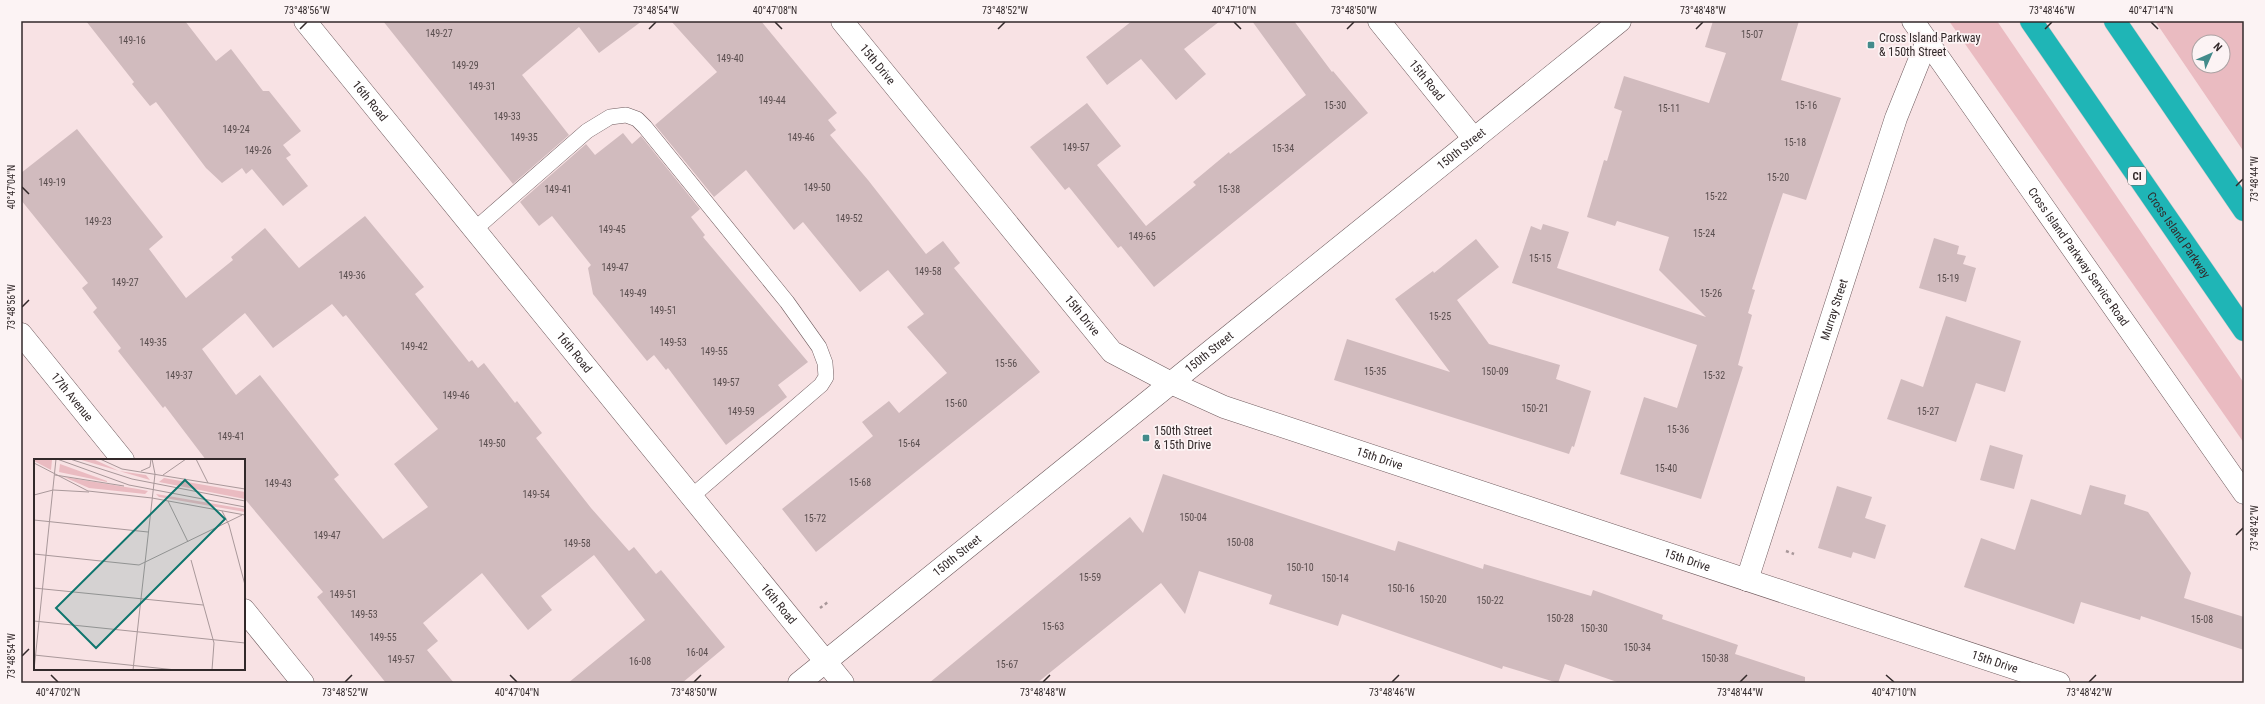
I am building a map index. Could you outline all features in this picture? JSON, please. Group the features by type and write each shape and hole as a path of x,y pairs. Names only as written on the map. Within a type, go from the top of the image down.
{"highway":[{"name":"Cross Island Parkway","path":"2031,21 2244,330"},
{"path":"2115,21 2244,210"}],"street":[{"name":"16th Road","path":"305,21 843,683"},
{"name":"15th Drive","path":"842,21 1112,352 1224,407 2059,683"},
{"name":"15th Road","path":"1379,21 1474,139"},
{"name":"150th Street","path":"799,683 1620,21"},
{"name":"Cross Island Parkway Service Road","path":"1913,21 2244,493"},
{"name":"Murray Street","path":"1747,580 1896,118 1927,41"},
{"name":"17th Avenue","path":"21,334 122,459"},
{"path":"245,611 304,683"}],"lane":[{"path":"474,230 587,131 610,117 626,116 637,119 645,127 787,302 819,347 825,363 826,377 821,385 691,497"}],"path":[{"path":"1786,551 1794,554"},
{"path":"820,608 828,602"}],"shaded area":[{"path":"1949,21 1997,21 2244,383 2244,443"},
{"path":"2155,21 2244,21 2244,152 2191,74 2231,74 2231,34 2191,34 2191,74"}],"building":[{"path":"86,21 185,21 216,61 231,49 263,91 269,91 301,131 283,145 291,155 286,158 308,186 283,206 252,169 246,174 242,168 222,183 206,168 156,102 150,106 132,84 134,82"},
{"path":"383,21 642,21 599,53 579,27 522,75 569,135 513,184"},
{"path":"671,21 761,21 837,113 828,120 836,130 830,135 868,180 926,254 943,241 960,263 954,268 1040,372 816,552 782,509 873,436 862,422 889,401 899,413 947,373 907,327 924,314 888,270 860,292 803,222 794,230 746,170 714,197 655,125 717,72"},
{"path":"1132,21 1220,21 1184,49 1206,74 1176,100 1141,59 1107,85 1086,57"},
{"path":"1252,21 1294,21 1332,72 1333,71 1368,113 1154,287 1121,246 1118,248 1069,187 1065,190 1030,147 1087,103 1121,146 1097,165 1146,226 1196,185 1193,182 1229,152 1230,154 1306,95"},
{"path":"1713,21 1799,21 1781,80 1841,98 1806,200 1783,193 1752,289 1755,290 1748,313 1752,315 1738,365 1743,367 1701,499 1620,474 1644,397 1677,408 1697,345 1512,283 1531,226 1541,230 1543,224 1569,232 1557,268 1706,317 1659,270 1669,237 1617,221 1615,226 1587,217 1604,160 1607,161 1622,111 1614,108 1624,76 1709,103 1726,53 1705,47"},
{"path":"77,129 163,237 149,249 186,298 233,260 231,257 265,228 299,268 365,216 424,287 415,294 469,362 472,360 478,368 484,363 515,403 517,401 542,433 536,438 591,508 629,551 634,547 656,574 661,570 725,647 682,683 568,683 645,620 594,555 541,596 552,610 528,630 482,573 423,623 438,641 427,650 454,683 386,683 317,597 323,592 245,499 245,459 205,459 165,406 163,408 118,351 121,348 93,312 97,308 82,288 88,283 21,200 21,173","holes":["332,304 343,317 346,315 438,429 394,464 428,507 383,539 334,479 339,475 260,375 236,395 202,349 245,313 273,348"]},
{"path":"623,133 632,144 641,136 700,209 691,217 705,235 703,237 808,362 778,385 787,397 726,445 668,368 666,370 654,355 647,361 593,294 588,268 591,265 552,216 539,226 520,202 586,144 595,155"},
{"path":"1934,238 1959,246 1957,254 1966,256 1963,264 1976,268 1966,302 1919,288"},
{"path":"1476,239 1499,267 1457,300 1489,344 1560,365 1556,379 1591,391 1574,447 1572,446 1569,454 1334,380 1347,339 1450,372 1395,299 1433,271 1434,273"},
{"path":"1946,316 2021,341 2005,392 1976,383 1956,442 1887,419 1901,379 1923,387"},
{"path":"1990,445 2023,455 2014,489 1980,480"},
{"path":"1163,474 1395,551 1398,541 1483,569 1484,564 1591,596 1593,590 1663,615 1662,619 1738,645 1735,654 1805,677 1805,683 1620,683 1565,664 1558,683 1503,666 1502,669 1342,614 1338,626 1269,604 1272,595 1199,571 1185,614 1161,583 1037,683 929,683 1130,517 1143,533"},
{"path":"2090,485 2126,495 2124,504 2148,512 2191,573 2184,598 2244,617 2244,650 2141,616 2140,620 2081,602 2074,624 1964,587 1981,538 2015,550 2031,499 2081,515"},
{"path":"1837,486 1872,497 1865,518 1886,525 1875,559 1853,552 1851,558 1818,548"}],"place":[{"name":"Cross Island Parkway & 150th Street","path":"1871,45"},
{"name":"150th Street & 15th Drive","path":"1146,438"}]}
